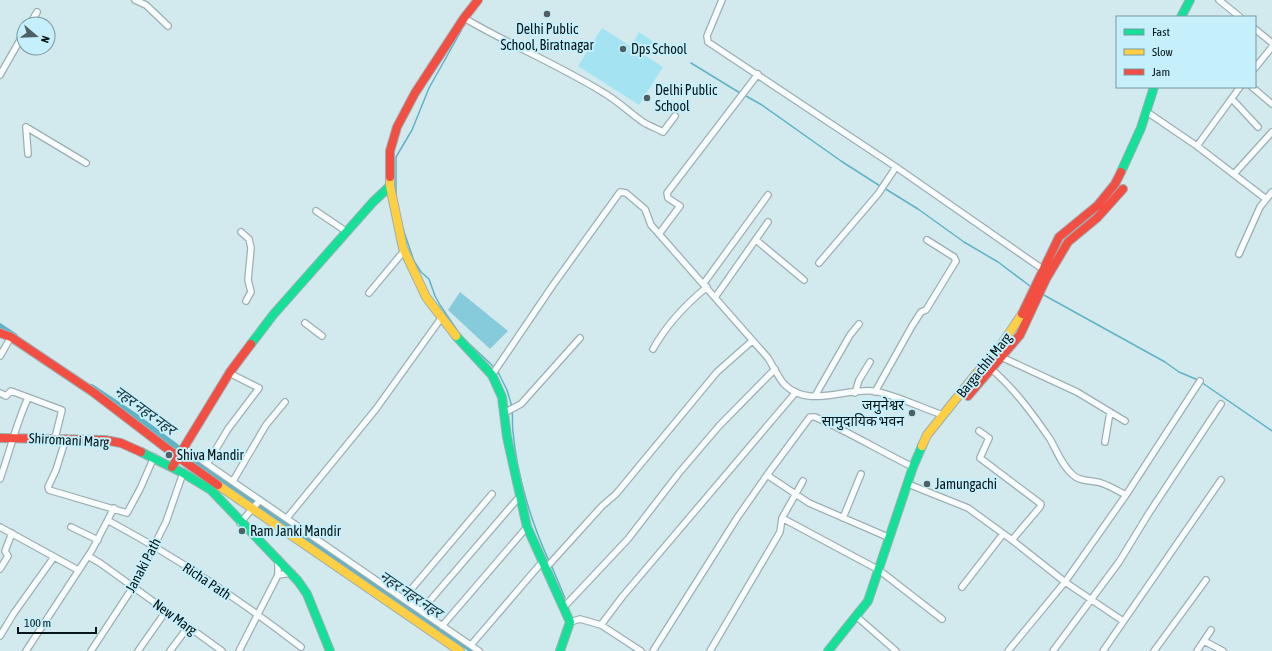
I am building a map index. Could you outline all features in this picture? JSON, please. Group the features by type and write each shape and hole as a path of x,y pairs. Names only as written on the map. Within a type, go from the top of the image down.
{"street":[{"path":"136,0 146,5 168,26"},
{"path":"478,0 464,18 415,93 397,127 390,151 390,186 404,251 426,297 455,335 492,375 502,397 520,496 528,526 570,622 560,651"},
{"path":"722,0 707,36 708,42 896,167 1044,270"},
{"path":"1182,16 1190,0"},
{"path":"1220,0 1239,16"},
{"path":"35,16 37,12"},
{"path":"464,18 504,41 538,56 604,93 629,109 644,122 663,132 676,116"},
{"path":"1256,30 1272,43"},
{"path":"0,75 16,47"},
{"path":"1256,67 1272,47"},
{"path":"659,234 680,206 668,198 667,193 758,74"},
{"name":"Bargachhi Marg","path":"828,651 836,638 868,601 913,467 927,435 943,415 999,356 1022,314 1059,237 1098,205 1115,184 1128,158 1147,112 1154,88"},
{"path":"1197,146 1239,88"},
{"path":"1253,88 1272,104"},
{"path":"1232,100 1258,127"},
{"path":"1147,112 1197,146 1266,199"},
{"path":"28,154 26,126 86,162"},
{"path":"1234,174 1272,132"},
{"path":"819,263 878,194 896,167"},
{"path":"172,467 229,373 273,314 379,196 390,186"},
{"path":"1123,189 1097,218 1068,242 1046,279 1020,335 999,356 1077,392 1125,421"},
{"path":"492,375 553,285 620,192 626,193 644,209 651,225 716,296 752,341 768,358 785,385 796,392 815,396 875,392 943,415"},
{"path":"1239,254 1260,207 1272,192"},
{"path":"653,349 669,324 688,302 706,285 768,195"},
{"path":"316,211 347,232"},
{"path":"716,296 768,222"},
{"path":"241,232 249,239 251,248 248,280 251,292 246,301"},
{"path":"756,240 804,280"},
{"path":"875,392 912,326 921,312 926,310 956,261 954,257 927,240"},
{"path":"369,293 404,251"},
{"path":"287,518 376,409 442,317"},
{"path":"305,323 322,336"},
{"path":"815,396 850,335 859,324"},
{"path":"0,333 94,392 181,452 253,508 460,651"},
{"path":"0,356 10,338"},
{"path":"504,413 521,404 580,338"},
{"path":"471,645 544,564 616,494 717,372 752,341"},
{"path":"855,393 859,380 870,362"},
{"path":"968,396 989,367 1018,394 1050,441 1066,468 1073,475 1079,480 1089,480 1101,483 1126,495"},
{"path":"564,607 628,539 679,473 719,426 775,369"},
{"path":"207,464 228,429 259,388 229,373"},
{"path":"1008,651 1065,582 1126,495 1200,381"},
{"path":"0,393 6,396 10,391 62,410 55,438"},
{"path":"601,625 622,597 796,392"},
{"path":"0,478 12,438 28,398"},
{"path":"233,481 266,425 285,402"},
{"path":"1053,651 1119,562 1220,404"},
{"path":"1105,442 1110,412"},
{"path":"654,651 737,518 810,417 815,417 852,434 868,446 913,467"},
{"path":"979,431 989,438 980,458 1041,504 1040,508 1012,540"},
{"name":"Shiromani Marg","path":"0,438 66,438 105,440 121,443 154,457 183,472 211,490 240,523 292,573 308,594 330,651"},
{"path":"66,438 48,489 127,513 140,489 154,457"},
{"path":"181,452 207,464 233,481 479,651"},
{"name":"Janaki Path","path":"91,651 133,587 166,522 183,472"},
{"path":"843,518 861,474"},
{"path":"767,475 809,503 890,538"},
{"path":"1103,651 1221,480"},
{"path":"710,651 780,532 782,518 803,481"},
{"path":"908,484 968,508 1091,601 1123,621"},
{"path":"403,599 492,494"},
{"path":"421,611 520,496"},
{"path":"240,523 260,500"},
{"path":"26,651 98,540 109,521 114,508"},
{"path":"782,518 879,570 942,619"},
{"name":"Richa Path","path":"109,521 154,545 257,615 301,647"},
{"path":"442,626 528,526"},
{"path":"0,527 78,570"},
{"path":"71,527 98,540"},
{"path":"0,569 8,556 6,551 12,533"},
{"path":"962,588 1003,534"},
{"name":"New Marg","path":"88,556 222,651"},
{"path":"0,636 14,612 54,557"},
{"path":"239,651 278,575 278,559"},
{"path":"278,575 292,573"},
{"path":"1154,651 1206,580"},
{"path":"138,651 166,611"},
{"path":"856,616 896,651"},
{"path":"570,622 580,619 601,625 641,651"},
{"path":"170,651 188,627"},
{"path":"1197,651 1211,630"},
{"path":"1204,641 1223,651"}],"shaded area":[{"path":"602,28 663,67 639,105 578,66"},
{"path":"639,32 657,44 651,55 633,43"},
{"path":"460,292 508,331 490,349 448,310"}],"waterway":[{"path":"396,195 396,157 412,130 429,88 461,31"},
{"path":"691,63 740,93"},
{"path":"746,96 762,105 841,161 880,186"},
{"path":"884,188 918,209 964,242 998,262 1030,286"},
{"path":"402,226 414,261 421,272 429,279 440,305 461,336 494,367"},
{"path":"1042,294 1165,362 1179,372 1198,380"},
{"name":"नहर नहर नहर","path":"0,326 15,336"},
{"path":"498,372 507,390 512,407"},
{"path":"1201,382 1272,431"},
{"name":"नहर नहर नहर","path":"92,387 134,415 204,467 473,651"},
{"path":"512,411 515,448 521,481 536,530 549,561"},
{"path":"552,567 565,598"}],"traffic: fast":[{"path":"1182,16 1190,0"},
{"path":"1121,172 1141,128 1154,88"},
{"path":"251,344 273,315 373,202 390,186"},
{"path":"456,336 492,375 502,397 507,437 527,527 570,622 560,651"},
{"path":"828,651 868,601 913,467 922,446"},
{"path":"141,452 183,473 211,490 298,581 307,594 330,651"}],"traffic: slow":[{"path":"390,177 390,186 403,248 426,297 456,336"},
{"path":"922,446 927,435 976,374 995,354 1022,314"},
{"path":"218,485 460,651"}],"traffic: jam":[{"path":"390,177 390,151 397,127 415,93 464,18 478,0"},
{"path":"1022,314 1059,237 1098,205 1115,184 1121,172"},
{"path":"968,396 1020,335 1046,279 1068,242 1097,218 1123,189"},
{"path":"0,333 11,337 93,392 178,457 218,485"},
{"path":"172,467 230,372 251,344"},
{"path":"0,438 105,440 121,443 141,452"}],"place":[{"name":"Delhi Public School, Biratnagar","path":"547,14"},
{"name":"Dps School","path":"623,49"},
{"name":"Delhi Public School","path":"647,98"},
{"name":"जमुनेश्वर सामुदायिक भवन","path":"912,413"},
{"name":"Shiva Mandir","path":"169,455"},
{"name":"Jamungachi","path":"927,484"},
{"name":"Ram Janki Mandir","path":"242,531"}]}
